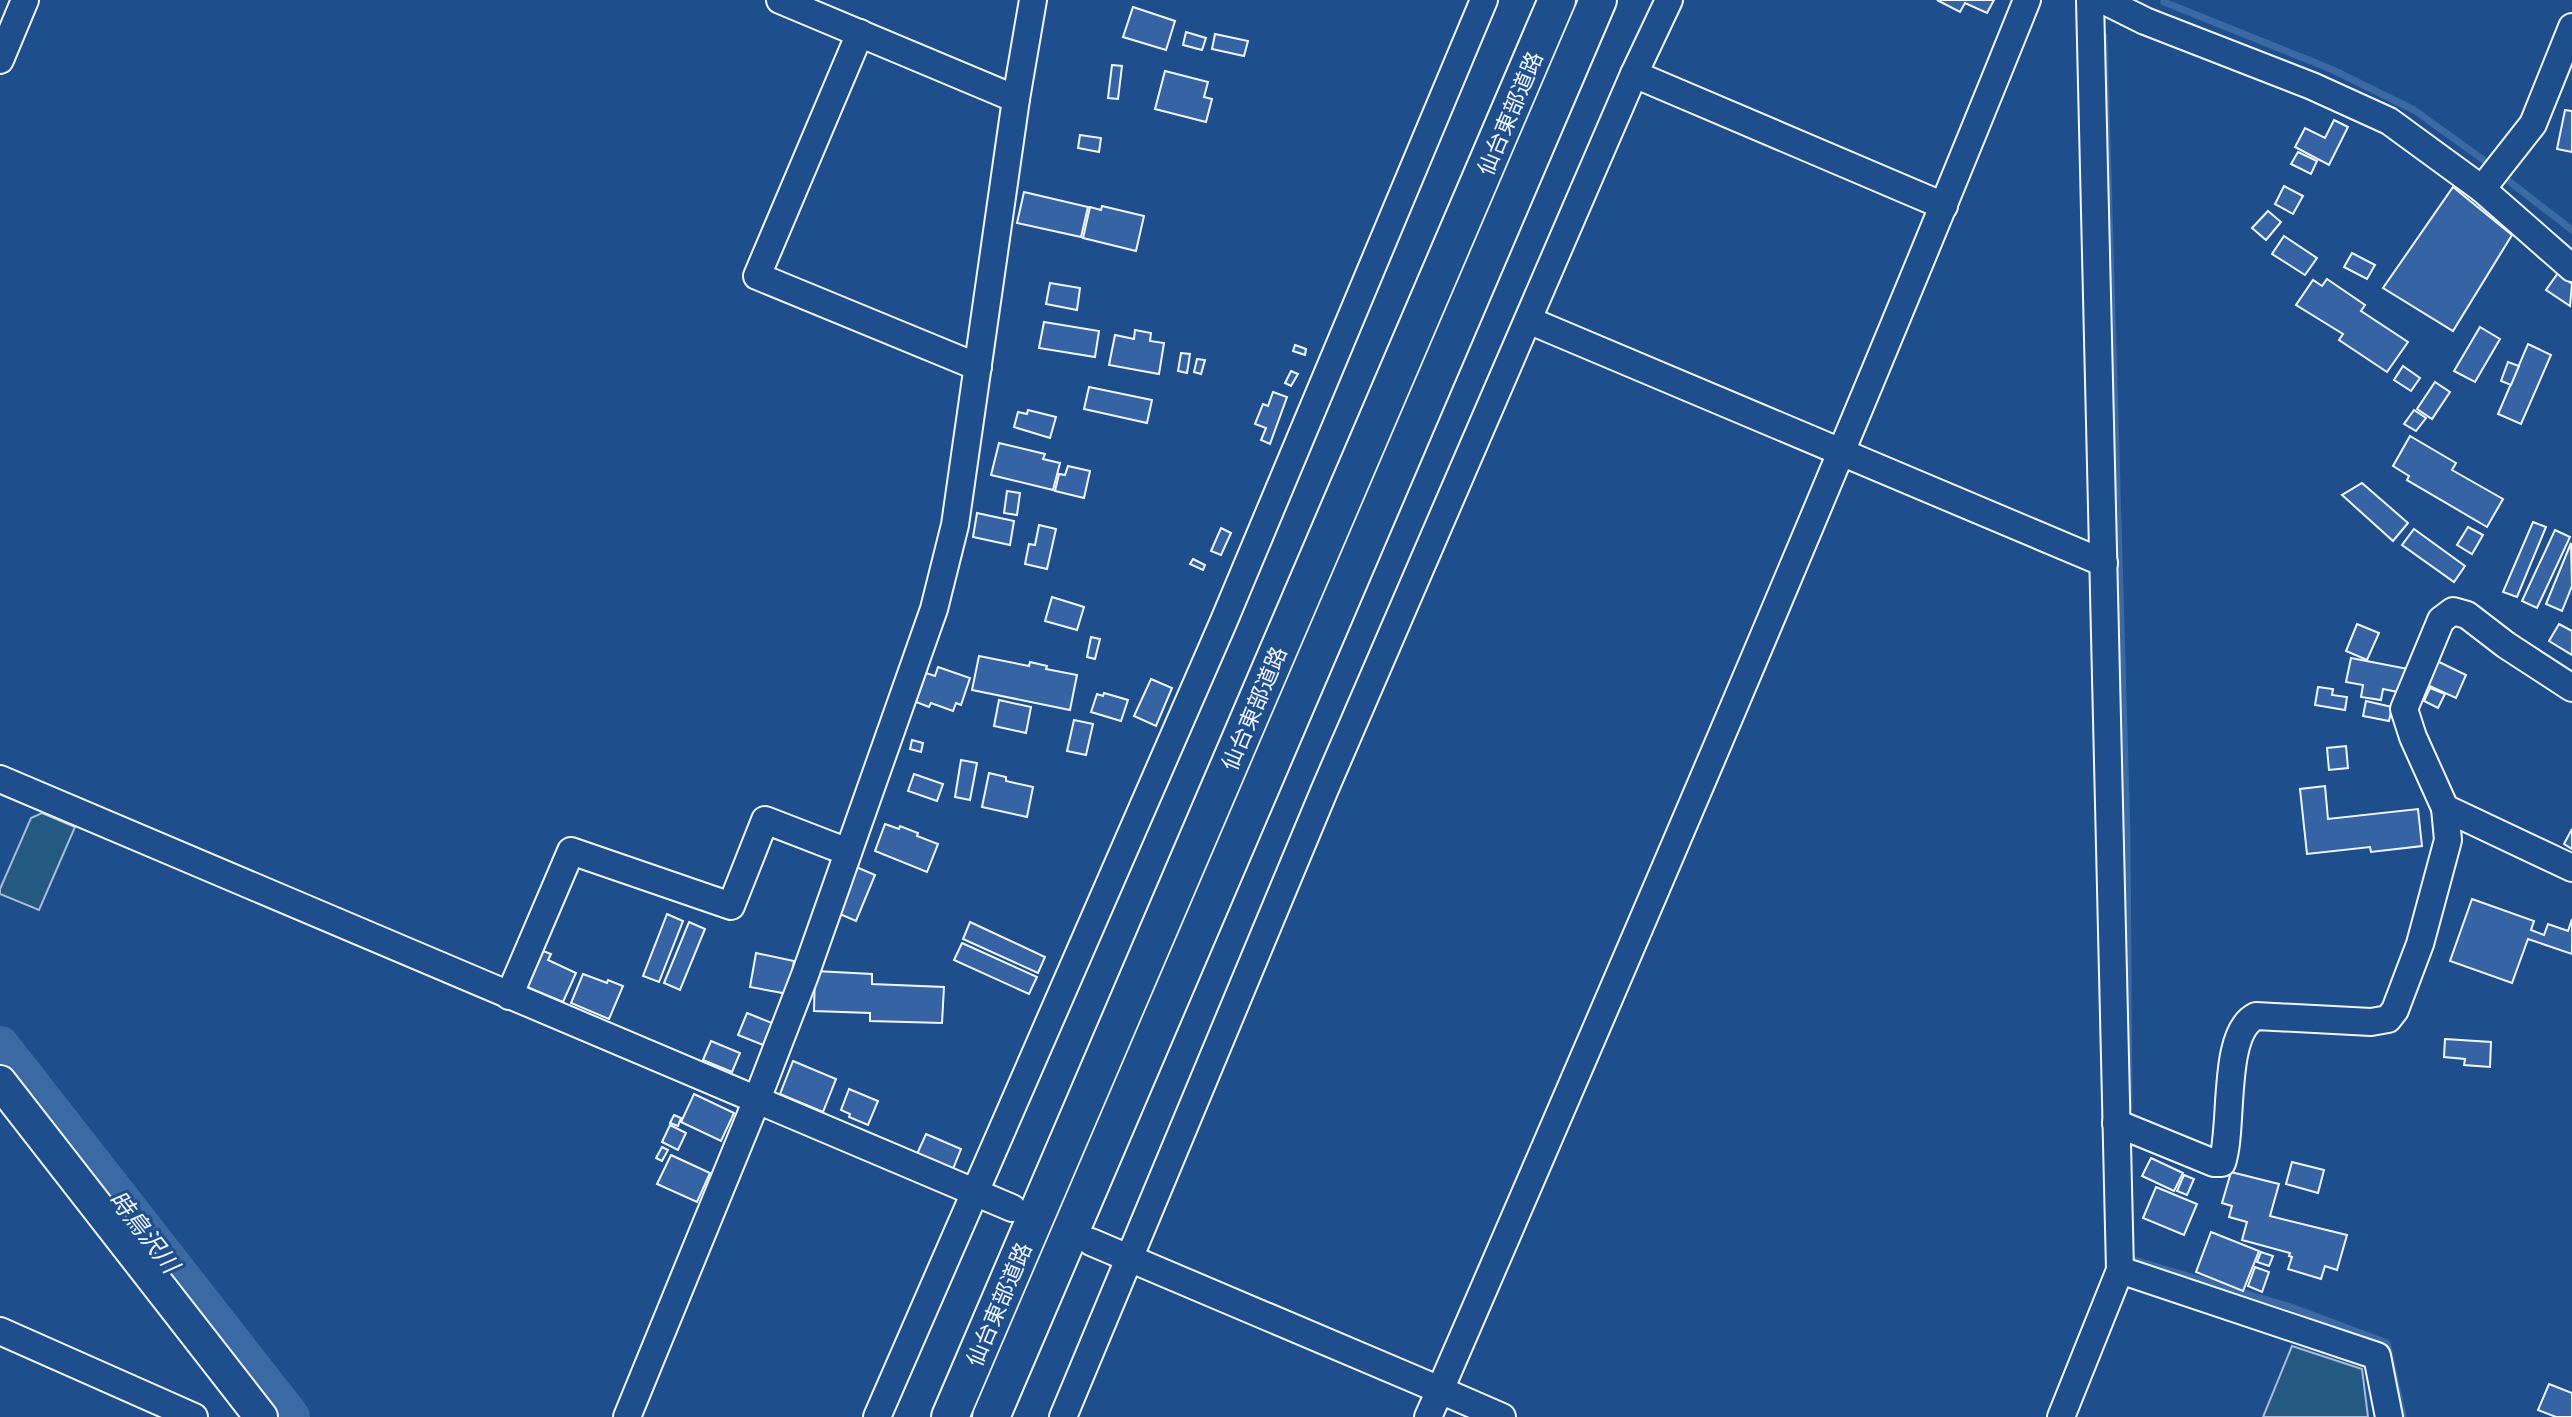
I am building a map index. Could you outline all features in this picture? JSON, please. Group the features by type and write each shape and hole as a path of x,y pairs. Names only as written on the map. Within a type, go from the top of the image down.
{"highway":[{"name":"仙台東部道路","path":"950,1417 1557,0"},
{"name":"仙台東部道路","path":"991,1417 1598,0"}],"main road":[{"path":"0,1082 261,1417"}],"street":[{"path":"0,60 25,0"},
{"path":"780,0 1016,99"},
{"path":"627,1417 805,975 934,609 955,525 1033,0"},
{"path":"877,1417 1223,623 1484,0"},
{"path":"1063,1417 1325,789 1634,74 1669,0"},
{"path":"1428,1417 1644,918 1944,206 2027,0"},
{"path":"2061,1417 2120,1270 2090,0"},
{"path":"2103,0 2145,10 2389,121 2446,161 2491,178 2572,268"},
{"path":"2491,178 2533,124 2572,27"},
{"path":"860,33 757,276 978,367"},
{"path":"1634,74 1944,206"},
{"path":"1528,320 2104,563"},
{"path":"2116,1123 2214,1163 2222,1163 2237,1042 2247,1021 2256,1016 2371,1022 2388,1019 2395,1010 2420,944 2448,840 2445,808 2404,709 2441,620 2453,611 2467,615 2572,688"},
{"path":"0,779 1012,1208"},
{"path":"2445,808 2572,868"},
{"path":"509,996 571,851 731,906 765,820 848,852"},
{"path":"1091,1242 1502,1417"},
{"path":"2120,1270 2377,1356 2389,1417"},
{"path":"0,1331 194,1417"}],"shaded area":[{"path":"42,813 75,827 39,910 0,894 0,889 31,818"},
{"path":"2292,1346 2362,1369 2368,1417 2263,1417"}],"building":[{"path":"1937,0 1994,0 1987,13 1965,3 1960,12"},
{"path":"1133,7 1175,21 1166,50 1123,37"},
{"path":"1186,32 1206,38 1202,50 1183,45"},
{"path":"1215,34 1248,41 1244,56 1212,49"},
{"path":"1112,65 1122,66 1118,99 1108,98"},
{"path":"1165,71 1208,82 1204,97 1212,99 1206,122 1155,109"},
{"path":"2565,110 2572,111 2572,152 2557,149"},
{"path":"2334,120 2348,127 2329,165 2295,147 2305,128 2325,138"},
{"path":"1080,135 1101,138 1099,152 1078,148"},
{"path":"2298,152 2317,161 2311,174 2291,164"},
{"path":"2284,186 2303,196 2293,214 2275,204"},
{"path":"2453,187 2512,235 2453,331 2383,288"},
{"path":"1024,192 1088,207 1081,237 1017,223"},
{"path":"1102,206 1144,216 1136,251 1083,238 1090,207 1101,210"},
{"path":"2268,211 2281,222 2266,240 2252,228"},
{"path":"2284,236 2317,258 2305,275 2272,254"},
{"path":"2352,253 2375,265 2367,279 2344,267"},
{"path":"2558,273 2572,284 2570,306 2546,290"},
{"path":"2327,279 2365,305 2361,311 2408,342 2387,372 2339,340 2343,334 2296,305 2313,280 2322,286"},
{"path":"1050,283 1080,288 1077,310 1046,304"},
{"path":"1044,322 1099,331 1095,357 1039,348"},
{"path":"2480,327 2500,339 2475,382 2454,371"},
{"path":"1135,330 1151,333 1150,341 1164,343 1159,374 1109,365 1115,335 1134,339"},
{"path":"2528,344 2551,355 2521,424 2498,414"},
{"path":"1295,345 1306,349 1305,355 1293,351"},
{"path":"1181,353 1190,354 1187,373 1178,371"},
{"path":"1197,359 1205,360 1201,374 1194,372"},
{"path":"2508,362 2519,366 2511,385 2501,381"},
{"path":"2403,366 2420,378 2411,391 2394,380"},
{"path":"1291,371 1298,374 1291,386 1285,383"},
{"path":"2435,382 2450,392 2432,419 2417,409"},
{"path":"1089,387 1152,400 1147,423 1084,409"},
{"path":"1273,392 1287,397 1270,444 1261,440 1266,428 1255,424 1263,404 1268,406"},
{"path":"1028,410 1056,417 1050,438 1014,427 1018,412 1027,414"},
{"path":"2414,410 2426,418 2416,431 2404,424"},
{"path":"2410,436 2456,463 2452,470 2503,499 2487,527 2407,480 2409,476 2393,466"},
{"path":"999,443 1045,454 1043,459 1060,463 1053,490 991,475"},
{"path":"1068,466 1090,471 1084,498 1055,491 1059,474 1065,475"},
{"path":"2362,483 2408,523 2393,541 2342,495"},
{"path":"1007,491 1020,493 1017,515 1004,513"},
{"path":"977,513 1014,521 1010,545 973,537"},
{"path":"2533,522 2546,527 2517,597 2503,592"},
{"path":"1039,525 1056,529 1047,569 1025,564 1029,544 1035,545"},
{"path":"2468,527 2483,535 2472,554 2457,545"},
{"path":"1221,528 1231,533 1221,555 1211,551"},
{"path":"2414,529 2465,566 2454,582 2402,545"},
{"path":"2555,530 2570,537 2537,608 2522,601"},
{"path":"2571,543 2572,586 2562,611 2546,604"},
{"path":"1193,559 1205,565 1203,570 1190,564"},
{"path":"1052,597 1084,607 1077,630 1045,621"},
{"path":"2357,624 2379,633 2367,660 2346,651"},
{"path":"2559,624 2572,631 2572,655 2549,641"},
{"path":"1091,637 1100,639 1095,659 1087,657"},
{"path":"979,656 1029,666 1030,662 1047,666 1046,669 1077,675 1070,710 972,690"},
{"path":"2351,658 2408,669 2403,693 2383,689 2381,700 2361,697 2363,685 2346,682"},
{"path":"2435,660 2466,675 2456,698 2423,683"},
{"path":"938,667 970,678 961,705 956,703 953,711 931,703 929,707 916,702 926,673 935,676"},
{"path":"1151,679 1172,688 1156,726 1134,716"},
{"path":"2318,687 2333,689 2332,695 2347,697 2345,710 2315,705"},
{"path":"2430,688 2445,694 2438,708 2424,701"},
{"path":"1104,693 1128,700 1121,721 1091,712 1097,694 1103,696"},
{"path":"999,700 1031,707 1026,733 994,726"},
{"path":"2366,701 2392,707 2389,721 2363,716"},
{"path":"1074,720 1093,724 1086,755 1067,751"},
{"path":"912,740 923,743 921,752 910,749"},
{"path":"2346,746 2348,768 2329,770 2327,748"},
{"path":"961,760 977,763 970,800 955,797"},
{"path":"989,773 1006,777 1006,781 1033,787 1027,817 982,807"},
{"path":"914,774 943,784 937,801 908,791"},
{"path":"2325,786 2328,819 2418,809 2422,846 2371,852 2370,847 2307,854 2300,789"},
{"path":"885,824 899,829 900,826 938,844 927,872 875,851"},
{"path":"2572,829 2572,849 2564,844"},
{"path":"854,866 875,875 856,921 835,912"},
{"path":"2472,899 2534,921 2531,930 2544,935 2548,924 2568,931 2572,919 2572,954 2528,939 2512,983 2450,961"},
{"path":"667,914 683,921 659,982 643,976"},
{"path":"689,922 705,929 680,990 664,983"},
{"path":"970,922 1045,957 1038,973 963,939"},
{"path":"962,943 1037,977 1029,994 954,960"},
{"path":"543,951 551,954 548,960 576,973 563,1002 527,987"},
{"path":"756,953 794,961 788,994 750,987"},
{"path":"815,971 872,974 872,984 944,987 942,1023 870,1021 870,1013 814,1011"},
{"path":"583,974 623,986 609,1019 571,1003"},
{"path":"747,1013 772,1023 763,1045 738,1035"},
{"path":"2445,1039 2491,1042 2490,1067 2464,1065 2465,1059 2444,1057"},
{"path":"711,1041 740,1053 732,1072 703,1060"},
{"path":"793,1061 836,1079 823,1112 780,1094"},
{"path":"849,1089 878,1101 868,1125 841,1110"},
{"path":"694,1094 734,1113 721,1141 681,1122"},
{"path":"674,1115 681,1118 678,1126 670,1123"},
{"path":"670,1125 686,1133 678,1150 662,1142"},
{"path":"926,1134 961,1149 953,1169 917,1154"},
{"path":"662,1147 668,1150 662,1161 656,1158"},
{"path":"671,1155 710,1173 697,1202 657,1184"},
{"path":"2151,1158 2183,1173 2174,1191 2142,1176"},
{"path":"2292,1162 2324,1170 2318,1193 2286,1184"},
{"path":"2231,1172 2279,1184 2270,1216 2347,1235 2337,1270 2325,1266 2321,1279 2288,1269 2292,1257 2290,1253 2242,1240 2247,1222 2229,1217 2232,1206 2222,1203"},
{"path":"2184,1175 2194,1179 2187,1195 2177,1191"},
{"path":"2156,1187 2197,1204 2184,1235 2143,1218"},
{"path":"2211,1232 2259,1251 2243,1291 2196,1272"},
{"path":"2261,1252 2273,1256 2269,1266 2257,1262"},
{"path":"2255,1267 2269,1272 2262,1292 2248,1286"},
{"path":"2549,1384 2572,1393 2572,1417 2556,1417 2538,1410"}],"waterway":[{"path":"2164,2 2331,69 2414,110 2492,166"},
{"path":"2104,36 2127,835 2129,1107"},
{"path":"2501,175 2572,230"},
{"name":"時鳥沢川","path":"0,1046 290,1417"},
{"path":"2129,1252 2129,1258 2291,1307 2387,1343 2403,1417"}]}
